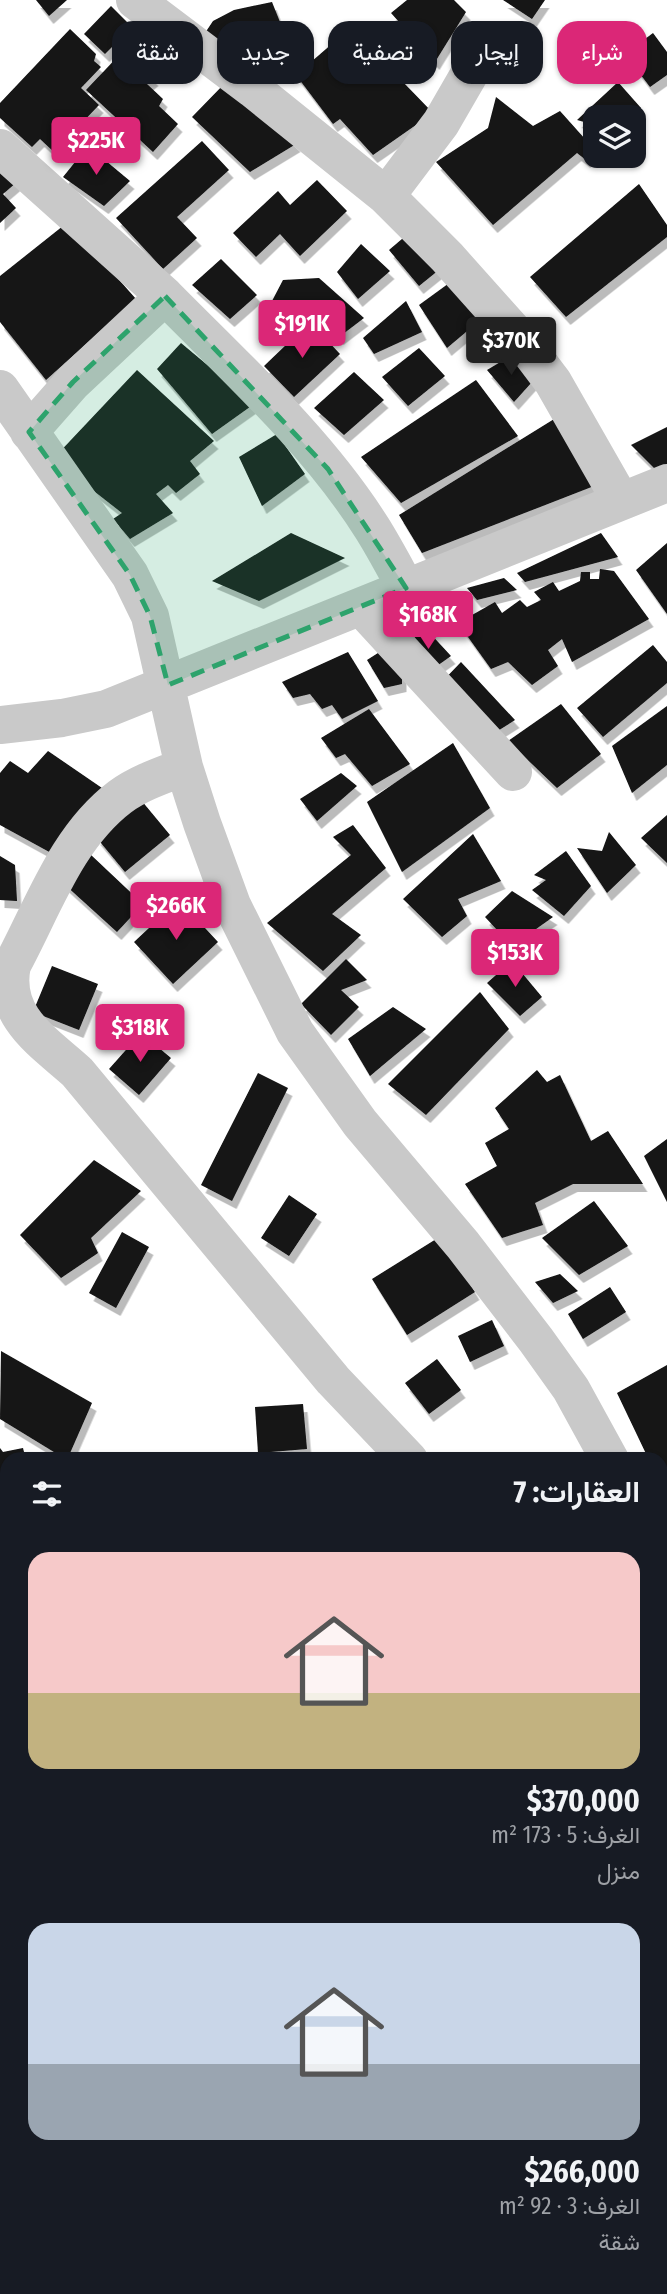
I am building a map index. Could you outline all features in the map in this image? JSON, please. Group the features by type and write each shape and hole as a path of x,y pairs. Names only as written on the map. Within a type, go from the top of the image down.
{"street":[{"path":"135,0 253,89 386,196 447,257 522,341 553,382 621,502"},
{"path":"386,196 441,123 464,84"},
{"path":"0,148 165,296 252,384 328,469 371,527 406,588"},
{"path":"29,432 74,382 165,296"},
{"path":"0,389 130,575 150,615 168,685 184,767 232,905 295,1032 360,1123 463,1245 536,1340 571,1389 599,1452"},
{"path":"0,725 62,718 106,709 667,483"},
{"path":"361,607 513,772"},
{"path":"184,767 152,779 120,797 79,839 12,965 9,978 11,999 19,1018 32,1033 77,1072 333,1380 401,1452"}],"highlighted area":[{"path":"165,296 328,469 406,588 168,685 150,616 130,575 29,432 73,382"}],"building":[{"path":"36,0 67,0 49,16"},
{"path":"407,0 454,0 466,12 460,21 451,21 451,36 437,59 437,21 398,21 391,13"},
{"path":"503,0 545,0 532,19"},
{"path":"272,2 280,21 217,21 217,38 203,36 213,21 234,10"},
{"path":"111,6 126,21 112,21 112,47 105,54 84,34"},
{"path":"70,29 96,54 94,61 101,67 81,88 99,105 54,152 40,139 32,147 0,118 0,103"},
{"path":"653,33 667,52 667,75 650,87 647,83 647,38"},
{"path":"328,47 328,84 405,84 433,113 373,155 340,119 333,124 303,84 314,84 314,59"},
{"path":"112,63 112,84 147,84 163,99 159,106 178,124 153,152 86,90"},
{"path":"224,84 232,84 296,144 250,172 192,117"},
{"path":"616,84 620,84 638,105 593,105"},
{"path":"496,97 533,126 560,111 583,137 583,158 577,153 493,225 436,162 488,128"},
{"path":"202,141 229,170 177,217 197,238 163,269 116,218"},
{"path":"88,146 130,181 104,206 63,177"},
{"path":"0,164 17,182 3,194 16,208 0,223"},
{"path":"317,180 347,211 300,256 280,234 256,257 233,233 278,191 290,205"},
{"path":"639,184 667,225 667,237 566,317 530,277"},
{"path":"68,222 136,299 46,380 0,322 0,276"},
{"path":"409,233 440,269 419,286 389,250"},
{"path":"361,244 390,271 358,299 337,272"},
{"path":"221,259 257,295 230,319 192,285"},
{"path":"319,278 364,318 339,337 312,311 280,331 272,301 283,280"},
{"path":"452,281 479,321 447,348 419,305"},
{"path":"406,301 422,332 374,354 363,338"},
{"path":"310,322 340,354 294,397 264,366"},
{"path":"181,343 254,404 212,434 157,369"},
{"path":"419,348 445,376 408,406 382,377"},
{"path":"514,354 532,382 514,402 487,370"},
{"path":"137,370 214,441 190,461 200,474 176,493 168,485 156,494 173,513 130,539 113,519 122,513 53,459"},
{"path":"354,372 384,400 344,435 314,408"},
{"path":"476,380 518,436 401,503 361,457"},
{"path":"559,416 594,486 422,553 399,515"},
{"path":"667,427 667,468 658,472 631,445"},
{"path":"277,434 305,474 262,506 239,457"},
{"path":"291,533 345,558 259,601 212,581"},
{"path":"601,533 618,557 525,582 517,573"},
{"path":"667,543 667,614 636,570"},
{"path":"600,569 614,571 649,619 572,662 562,639 548,650 558,666 532,685 508,662 491,669 458,623 495,602 502,613 520,600 527,607 541,600 534,592 553,582 559,591 580,581 581,572 590,572 590,579 599,579"},
{"path":"504,578 517,590 477,600 467,588"},
{"path":"427,630 451,656 427,673 405,643"},
{"path":"653,645 667,662 667,683 603,737 577,708"},
{"path":"389,646 402,665 402,684 384,688 367,660"},
{"path":"348,652 378,701 342,719 332,705 322,709 310,694 293,698 282,682"},
{"path":"461,662 515,720 496,732 438,686"},
{"path":"561,704 601,754 557,788 508,741"},
{"path":"667,706 667,765 632,793 612,746"},
{"path":"369,709 410,764 372,786 345,754 336,758 321,738"},
{"path":"453,743 490,808 402,872 367,802"},
{"path":"48,751 102,788 53,854 0,825 0,773 10,761 28,773"},
{"path":"341,773 357,786 317,821 300,799"},
{"path":"141,800 170,835 125,872 96,837"},
{"path":"667,815 667,863 641,838"},
{"path":"353,825 386,868 332,914 361,935 323,971 267,923 351,855 333,837"},
{"path":"609,832 636,865 607,893 577,848 602,851"},
{"path":"473,834 501,881 458,899 467,916 442,937 403,899"},
{"path":"566,851 591,886 564,916 532,890 546,880 534,875"},
{"path":"90,854 143,904 117,932 63,883"},
{"path":"0,856 15,865 17,901 0,900"},
{"path":"512,891 553,917 512,946 485,917"},
{"path":"179,900 218,942 173,984 134,942"},
{"path":"346,959 367,980 341,990 359,1007 331,1035 301,1004"},
{"path":"512,961 542,997 520,1016 487,983"},
{"path":"52,966 98,984 79,1030 33,1012"},
{"path":"480,992 509,1029 426,1115 388,1084"},
{"path":"393,1007 426,1029 370,1076 348,1039"},
{"path":"141,1033 171,1058 139,1095 109,1069"},
{"path":"537,1070 547,1082 560,1075 591,1141 608,1131 643,1184 573,1184 535,1203 543,1225 502,1238 465,1184 497,1166 485,1143 509,1129 495,1108"},
{"path":"258,1073 288,1088 232,1201 201,1185"},
{"path":"667,1139 667,1202 644,1156"},
{"path":"94,1160 141,1191 91,1238 98,1253 61,1278 20,1235"},
{"path":"289,1195 317,1214 289,1256 261,1238"},
{"path":"594,1201 628,1246 579,1275 542,1238"},
{"path":"122,1232 149,1247 116,1308 89,1293"},
{"path":"441,1236 475,1292 407,1335 372,1279"},
{"path":"560,1274 578,1291 553,1303 535,1282"},
{"path":"610,1287 626,1312 583,1339 568,1314"},
{"path":"492,1320 504,1346 470,1362 458,1336"},
{"path":"1,1351 92,1403 71,1452 54,1452 0,1419"},
{"path":"437,1359 461,1390 429,1414 405,1383"},
{"path":"667,1365 667,1452 645,1452 617,1393"},
{"path":"303,1404 307,1449 258,1452 255,1407"},
{"path":"23,1448 24,1452 3,1452"}]}
